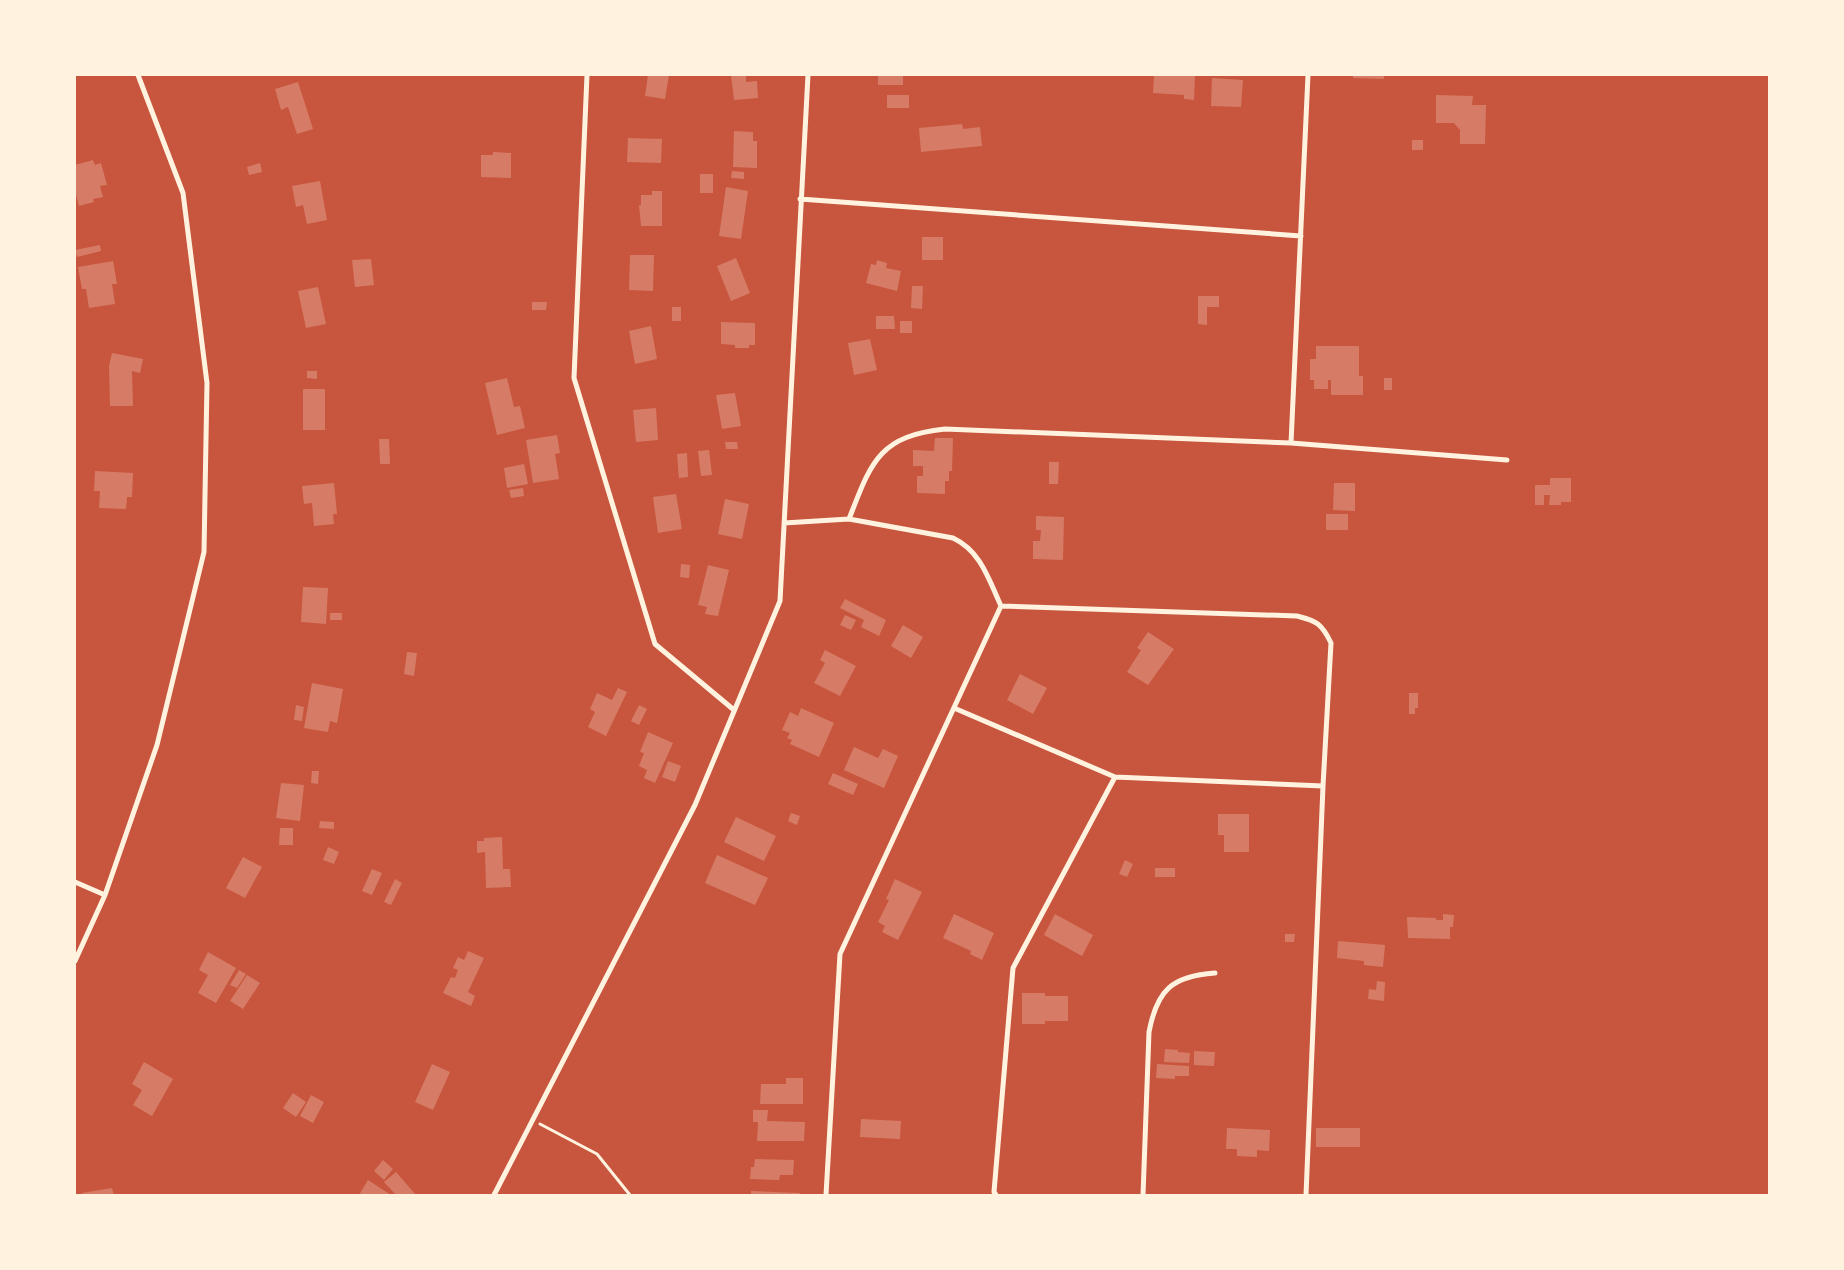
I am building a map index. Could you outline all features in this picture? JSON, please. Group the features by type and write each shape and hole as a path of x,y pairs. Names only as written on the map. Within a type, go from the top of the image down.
{"street":[{"path":"75,960 105,896 157,745 204,552 207,383 183,193 138,75"},
{"path":"587,75 574,378 655,644 734,710"},
{"path":"494,1195 695,805 780,601 808,75"},
{"path":"1291,443 1308,75"},
{"path":"800,199 1301,236"},
{"path":"849,520 864,483 884,451 902,438 926,431 945,429 1291,443 1507,460"},
{"path":"784,523 849,520 953,538 962,542 979,560 1001,606"},
{"path":"826,1195 840,954 1001,606"},
{"path":"1001,606 1297,616 1313,620 1324,628 1330,643 1306,1195"},
{"path":"954,708 1115,777 1323,786"},
{"path":"996,1195 995,1178 1013,968 1115,777"},
{"path":"75,882 105,896"},
{"path":"1143,1195 1149,1032 1152,1016 1160,999 1170,986 1184,978 1198,974 1215,973"}],"path":[{"path":"533,1120 597,1154 630,1195"}],"building":[{"path":"648,75 669,75 665,99 645,96"},
{"path":"731,75 746,75 746,82 757,81 758,98 734,100"},
{"path":"878,75 903,75 903,85 878,85"},
{"path":"1154,75 1195,75 1194,100 1184,99 1184,95 1153,93"},
{"path":"1353,75 1384,75 1384,79 1353,78"},
{"path":"1212,78 1243,80 1241,107 1211,106"},
{"path":"298,82 313,129 297,134 288,107 281,110 275,89"},
{"path":"887,95 909,95 909,108 887,108"},
{"path":"1436,95 1473,96 1472,105 1486,105 1485,144 1460,144 1460,130 1454,123 1436,123"},
{"path":"962,124 963,129 980,127 982,146 921,152 919,128"},
{"path":"734,131 753,132 753,141 757,141 757,168 733,167"},
{"path":"628,138 662,139 661,163 627,162"},
{"path":"1412,140 1423,140 1423,150 1412,150"},
{"path":"493,152 511,153 511,178 481,177 481,155 493,155"},
{"path":"93,160 95,165 101,163 107,185 100,186 103,197 93,199 94,202 79,206 75,191 75,165"},
{"path":"260,163 262,172 249,175 247,167"},
{"path":"732,171 744,172 744,179 731,178"},
{"path":"700,174 713,174 713,193 700,193"},
{"path":"320,181 327,220 307,224 303,205 296,207 292,186"},
{"path":"726,187 748,191 741,239 719,236"},
{"path":"652,191 662,191 662,226 641,226 639,205 641,205 641,195 652,195"},
{"path":"922,237 943,237 943,260 922,260"},
{"path":"100,245 101,251 77,257 75,250"},
{"path":"630,255 654,255 653,291 629,290"},
{"path":"736,258 750,293 731,301 717,266"},
{"path":"371,259 374,285 355,287 352,260"},
{"path":"877,260 887,263 886,268 901,271 897,291 866,283 871,264 876,265"},
{"path":"113,261 117,284 112,284 115,304 89,308 86,289 82,289 78,267"},
{"path":"912,286 923,286 922,309 911,308"},
{"path":"318,287 326,324 306,328 298,291"},
{"path":"1198,296 1219,296 1219,307 1207,307 1207,325 1198,324"},
{"path":"532,302 547,302 546,310 532,310"},
{"path":"672,307 681,307 681,321 672,321"},
{"path":"876,316 894,316 895,329 876,329"},
{"path":"900,321 912,321 912,333 900,333"},
{"path":"721,322 755,323 755,345 749,345 749,348 735,348 735,345 721,344"},
{"path":"651,326 657,359 635,364 629,331"},
{"path":"870,339 877,370 854,375 848,343"},
{"path":"1316,346 1359,346 1359,376 1363,376 1363,395 1331,395 1331,380 1328,380 1328,389 1314,389 1314,380 1310,380 1310,359 1316,359"},
{"path":"112,353 143,359 140,373 132,371 133,406 110,406 109,366"},
{"path":"307,371 317,371 317,379 307,378"},
{"path":"507,378 514,407 520,406 525,428 497,435 485,383"},
{"path":"1384,378 1392,378 1392,390 1384,390"},
{"path":"303,389 325,389 325,430 303,430"},
{"path":"735,393 741,426 722,429 716,395"},
{"path":"656,408 658,440 636,442 633,410"},
{"path":"557,435 560,453 555,454 559,479 533,483 526,440"},
{"path":"935,438 953,438 952,471 949,471 949,481 945,481 945,494 917,493 917,476 923,476 923,466 913,466 913,450 934,451"},
{"path":"379,439 389,439 390,464 380,464"},
{"path":"725,442 737,442 738,449 726,449"},
{"path":"709,450 712,475 701,476 698,451"},
{"path":"687,453 688,477 679,478 677,454"},
{"path":"1049,462 1059,462 1058,484 1049,484"},
{"path":"524,464 528,484 507,488 504,468"},
{"path":"95,471 133,473 132,497 127,497 126,509 99,508 100,491 94,491"},
{"path":"1550,478 1571,478 1571,502 1561,502 1561,505 1549,505 1550,495 1544,495 1544,505 1535,505 1535,485 1550,485"},
{"path":"334,483 337,514 333,514 334,524 314,526 312,503 304,504 302,486"},
{"path":"1334,483 1355,483 1355,511 1333,510"},
{"path":"523,488 524,496 511,498 509,490"},
{"path":"676,494 682,529 658,533 653,497"},
{"path":"725,499 749,504 742,539 718,534"},
{"path":"1326,514 1348,514 1348,530 1326,530"},
{"path":"1036,516 1064,517 1063,560 1033,559 1033,541 1040,541 1041,530 1036,530"},
{"path":"681,564 690,565 689,578 680,577"},
{"path":"708,565 729,570 718,616 705,614 707,607 698,605"},
{"path":"303,587 328,588 326,624 301,622"},
{"path":"845,599 886,620 879,636 861,627 864,620 840,608"},
{"path":"330,613 342,613 342,620 330,620"},
{"path":"845,615 856,620 851,630 840,625"},
{"path":"903,625 923,637 911,658 891,646"},
{"path":"1148,632 1174,649 1148,685 1127,672 1141,650 1137,648"},
{"path":"825,650 856,666 840,696 814,683 825,663 820,660"},
{"path":"407,652 417,653 414,676 404,674"},
{"path":"1020,674 1047,688 1033,714 1007,700"},
{"path":"312,683 343,689 337,723 330,721 328,732 304,728"},
{"path":"618,688 627,692 606,736 588,727 595,712 590,709 597,693 612,700"},
{"path":"1409,693 1418,693 1418,708 1415,708 1415,714 1409,714"},
{"path":"296,705 304,707 302,721 294,720"},
{"path":"639,705 647,709 639,725 631,721"},
{"path":"801,708 834,723 819,757 790,744 792,740 787,738 790,733 782,730 790,712 798,716"},
{"path":"648,732 673,743 655,783 644,778 647,770 639,766 644,753 640,752"},
{"path":"854,747 878,758 883,749 898,756 884,788 844,770"},
{"path":"668,761 681,766 675,782 662,777"},
{"path":"312,771 319,771 318,784 311,783"},
{"path":"833,773 858,784 853,795 828,784"},
{"path":"281,783 304,785 300,821 276,818"},
{"path":"791,813 800,816 797,825 788,821"},
{"path":"1218,814 1249,814 1249,852 1224,852 1224,835 1218,835"},
{"path":"736,817 776,836 764,861 724,842"},
{"path":"320,821 334,822 334,829 319,828"},
{"path":"280,828 293,828 293,845 279,845"},
{"path":"502,837 503,869 510,869 511,887 486,888 485,852 477,853 477,841 484,841 484,838"},
{"path":"328,847 339,852 334,864 323,860"},
{"path":"717,855 768,878 755,905 705,883"},
{"path":"243,857 262,867 245,898 226,888"},
{"path":"1125,860 1133,864 1127,877 1119,874"},
{"path":"1155,868 1175,868 1175,877 1155,877"},
{"path":"372,869 382,873 372,895 362,891"},
{"path":"395,879 402,883 391,905 384,902"},
{"path":"895,879 922,892 898,940 882,932 885,926 878,922 889,900 886,899"},
{"path":"954,914 994,933 982,960 970,954 971,951 943,938"},
{"path":"1055,914 1093,935 1082,956 1044,935"},
{"path":"1443,914 1454,915 1453,927 1450,927 1450,939 1408,938 1407,917 1443,920"},
{"path":"1285,934 1295,934 1294,942 1285,942"},
{"path":"1338,941 1385,945 1383,967 1364,965 1364,961 1337,958"},
{"path":"468,951 484,958 468,992 475,996 471,1006 443,993 451,977 455,978 458,970 453,968 458,957 464,960"},
{"path":"208,952 236,968 216,1003 198,993 208,975 199,970"},
{"path":"239,970 246,974 237,988 230,985"},
{"path":"247,975 260,983 243,1009 230,1001"},
{"path":"1377,981 1385,982 1384,1001 1368,999 1369,989 1376,990"},
{"path":"1022,993 1068,996 1068,1021 1022,1024"},
{"path":"1165,1049 1190,1053 1189,1063 1164,1062"},
{"path":"1194,1051 1215,1052 1214,1066 1194,1065"},
{"path":"144,1062 173,1079 152,1116 133,1105 142,1090 132,1084"},
{"path":"432,1064 450,1072 433,1110 415,1102"},
{"path":"1157,1064 1189,1066 1189,1076 1175,1076 1175,1079 1156,1078"},
{"path":"786,1078 803,1078 803,1104 760,1104 761,1084 786,1084"},
{"path":"293,1093 306,1102 296,1117 283,1108"},
{"path":"311,1095 324,1102 313,1123 300,1116"},
{"path":"753,1110 768,1110 767,1121 805,1122 804,1141 757,1141 758,1122 753,1122"},
{"path":"861,1119 901,1121 900,1139 860,1137"},
{"path":"1227,1128 1270,1130 1269,1151 1257,1150 1257,1157 1237,1156 1237,1149 1226,1149"},
{"path":"1316,1128 1360,1128 1360,1147 1316,1147"},
{"path":"755,1159 794,1160 793,1175 780,1175 779,1180 750,1179 751,1167 754,1167"},
{"path":"383,1160 393,1169 384,1180 374,1171"},
{"path":"396,1172 416,1195 396,1195 384,1182"},
{"path":"368,1180 391,1195 359,1195"},
{"path":"112,1188 114,1195 83,1195 82,1193"},
{"path":"751,1191 800,1193 800,1195 751,1195"}]}
